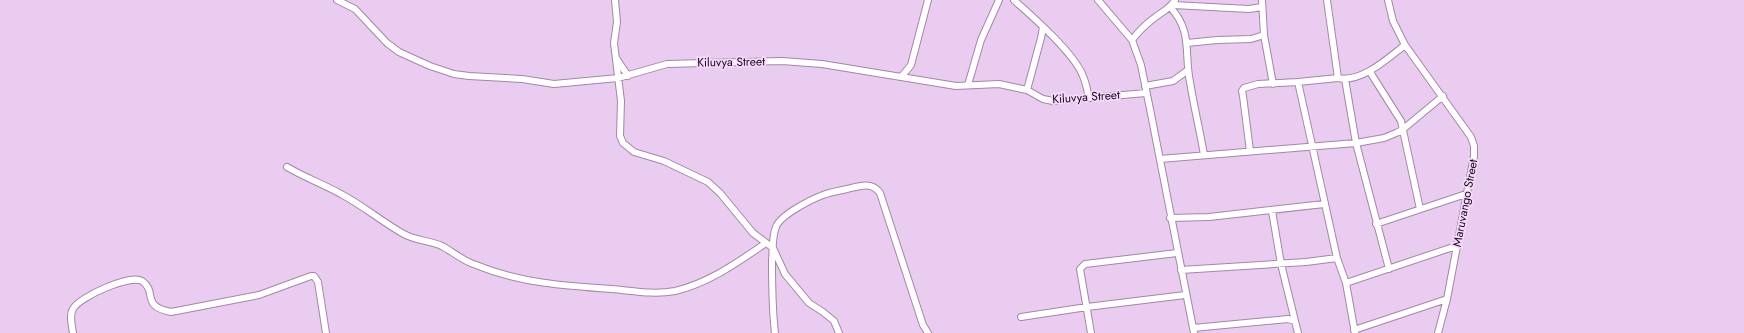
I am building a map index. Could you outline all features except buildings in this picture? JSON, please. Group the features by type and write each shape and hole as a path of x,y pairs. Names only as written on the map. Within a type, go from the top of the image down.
{"street":[{"name":"Kiluvya Street","path":"337,0 355,9 388,43 399,52 430,66 454,74 522,79 554,84 618,78 666,64 752,61 822,64 956,86 998,84 1027,90 1043,99 1053,100 1089,97 1146,89 1173,81 1188,70"},
{"path":"615,0 617,22 614,43 621,101 620,136 623,144 634,152 664,161 708,182 720,193 753,233 773,248 785,274 809,303 834,321 839,333"},
{"path":"902,76 911,65 928,0"},
{"path":"968,85 981,40 997,0"},
{"path":"1014,0 1043,27 1078,67 1084,76 1089,97"},
{"path":"1262,0 1264,35 1273,84"},
{"path":"1327,0 1356,143 1389,269"},
{"name":"Maruvango Street","path":"1388,0 1392,20 1405,45 1466,129 1474,146 1474,156 1447,299 1438,333"},
{"path":"1101,1 1132,40 1141,65 1193,330 1288,319 1295,321"},
{"path":"1132,40 1137,33 1172,4 1249,9 1262,7"},
{"path":"1172,4 1187,43 1188,70 1204,155"},
{"path":"1027,90 1042,38 1043,27"},
{"path":"1187,43 1252,39 1264,35"},
{"path":"1250,151 1242,91 1244,88 1253,85 1342,79 1370,72 1405,45"},
{"path":"616,58 628,76"},
{"path":"1370,72 1402,120 1402,130 1420,209"},
{"path":"1298,82 1324,204 1337,258 1346,283 1355,331 1447,299"},
{"path":"1160,159 1356,143 1384,138 1402,130 1443,96"},
{"path":"286,167 301,176 340,193 415,240 441,246 463,260 477,266 550,285 654,294 675,291 696,285 732,267 766,243"},
{"path":"775,333 771,302 773,248 776,226 800,206 824,194 872,185 877,188 880,193 923,325 928,333"},
{"path":"1376,224 1466,194"},
{"path":"1170,218 1209,217 1324,204"},
{"path":"1272,211 1281,264 1298,333"},
{"path":"1346,283 1456,246"},
{"path":"1091,333 1080,269 1085,264 1177,253"},
{"path":"1181,270 1281,264 1337,258"},
{"path":"73,333 72,311 75,305 87,296 132,279 142,281 147,288 154,305 160,310 171,312 259,295 311,276 314,276 318,282 326,333"},
{"path":"1020,317 1185,295"}]}
